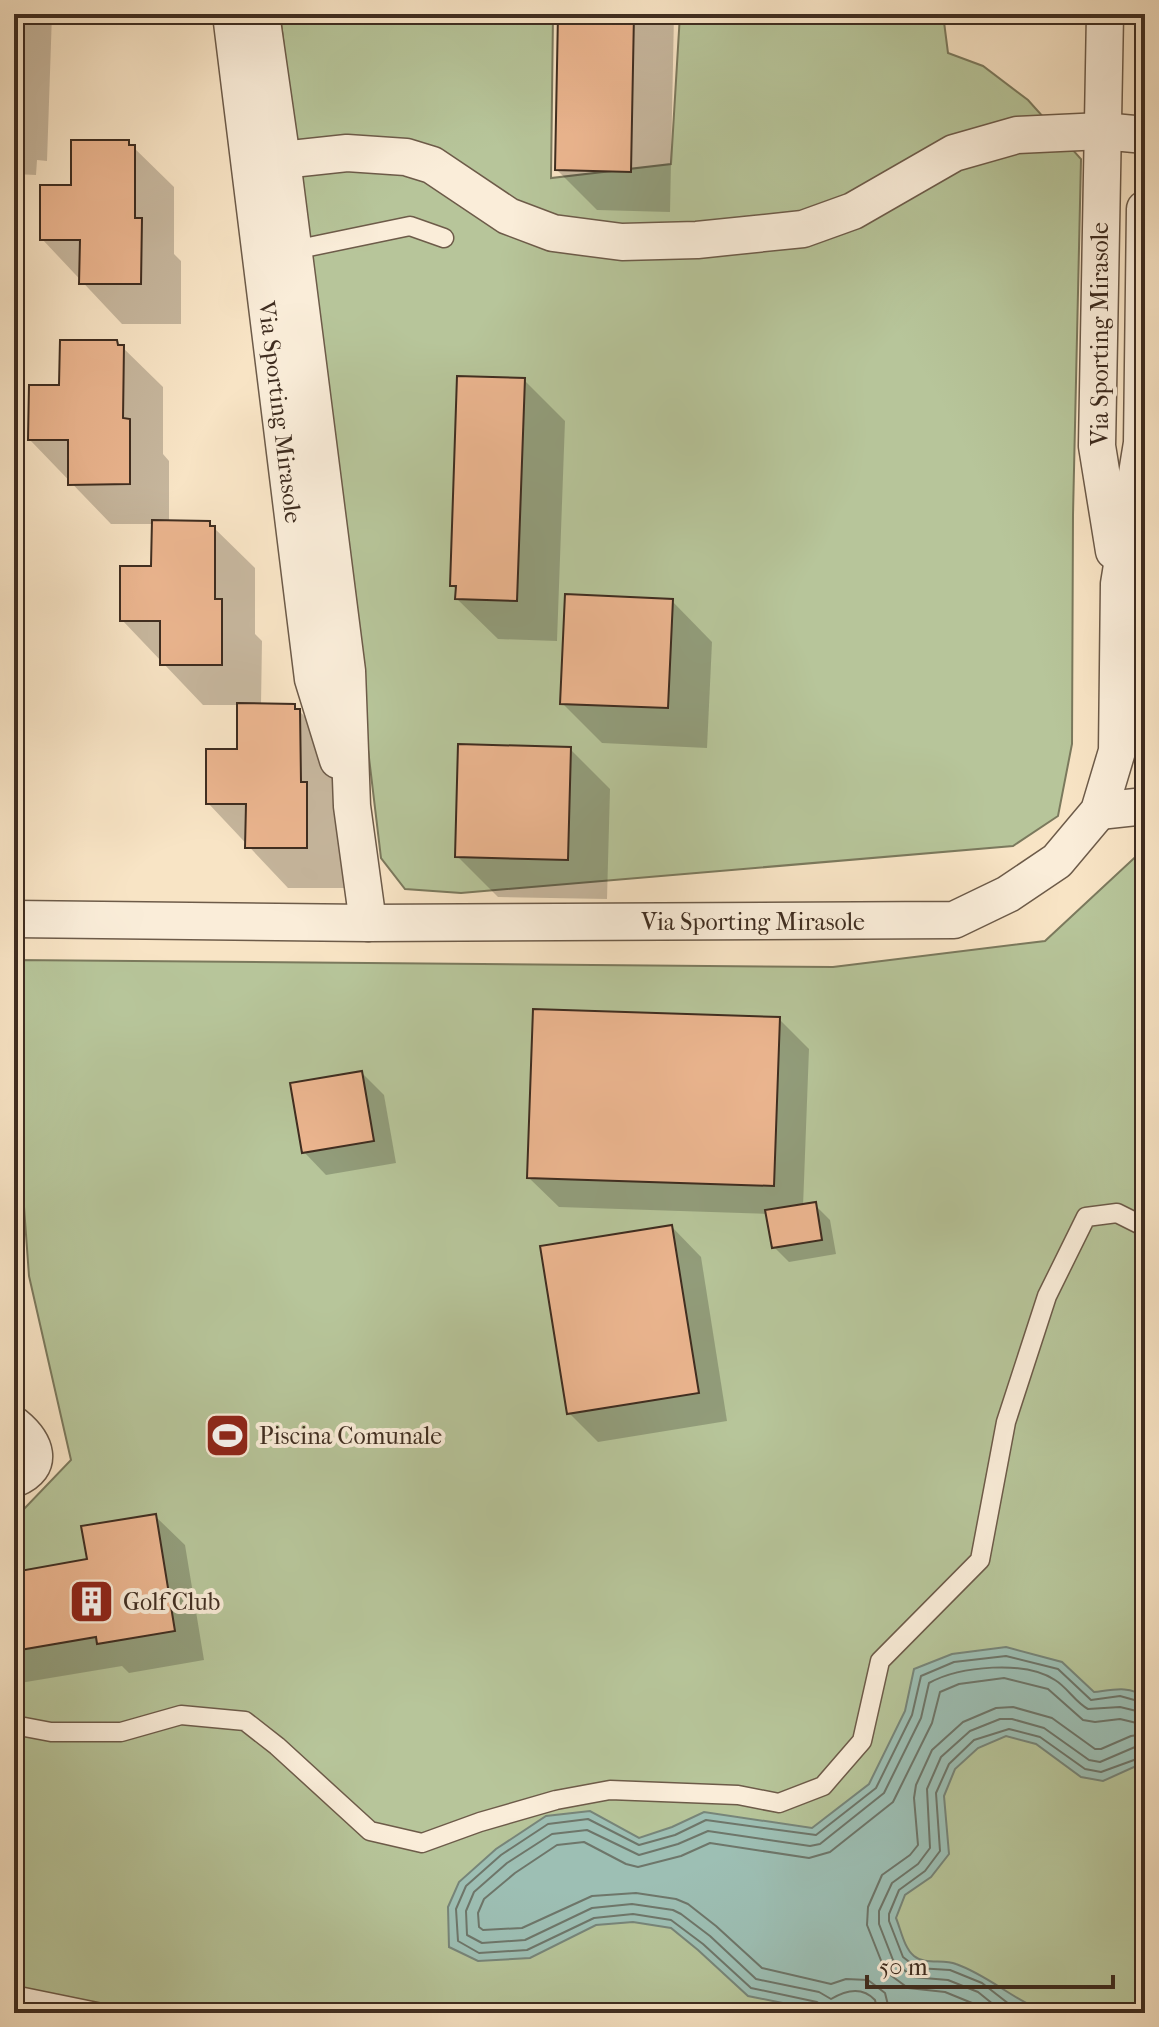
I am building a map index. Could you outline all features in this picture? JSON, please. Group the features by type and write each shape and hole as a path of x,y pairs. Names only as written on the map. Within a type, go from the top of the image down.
{"street":[{"name":"Via Sporting Mirasole","path":"231,14 313,679 352,806"},
{"name":"Via Sporting Mirasole","path":"261,14 347,671 352,806 368,923"},
{"name":"Via Sporting Mirasole","path":"1105,14 1097,446 1119,584"},
{"path":"282,160 347,153 406,157 432,165 508,216 553,233 622,242 697,240 803,229 853,211 954,153 1017,135 1102,131 1145,135"},
{"name":"Via Sporting Mirasole","path":"14,919 368,923 954,920 1008,894 1057,861 1099,811 1117,751 1119,584 1142,443 1145,209"},
{"path":"1099,811 1145,806"},
{"path":"14,1425 30,1439 35,1455 29,1470 14,1479"}],"lane":[{"path":"294,250 410,226 444,238"},
{"path":"14,1725 51,1732 121,1732 181,1715 245,1721 370,1831 422,1843 540,1804 610,1790 738,1795 779,1803 823,1786 862,1741 880,1661 980,1560 1006,1422 1047,1296 1086,1217 1117,1213 1145,1227"},
{"path":"14,1995 102,2013"}],"green space":[{"path":"280,14 553,14 551,178 671,164 680,14 943,14 948,53 983,66 1028,100 1081,159 1073,515 1072,744 1058,816 1013,846 461,893 405,889 381,858"},
{"path":"1145,848 1145,2013 14,2013 14,1503 24,1509 71,1460 29,1276 14,1068 14,960 833,967 1045,941"}],"water":[{"path":"1006,1647 1062,1662 1094,1692 1127,1690 1145,1697 1145,1762 1103,1781 1081,1777 1036,1744 1006,1736 978,1748 955,1769 944,1796 949,1854 931,1877 905,1895 896,1918 905,1944 918,1959 951,1963 968,1969 1048,2013 860,2013 861,2008 822,2011 748,1996 671,1928 633,1922 596,1925 530,1958 478,1961 449,1947 448,1907 459,1882 496,1849 546,1816 590,1811 639,1838 704,1812 812,1828 869,1784 905,1711 914,1669 952,1654"}],"building":[{"path":"558,14 634,14 631,172 555,170"},
{"path":"71,140 129,140 129,145 135,145 135,218 142,218 141,284 79,284 80,240 40,240 40,185 71,185"},
{"path":"60,340 117,340 118,345 124,345 123,418 130,419 130,484 68,485 68,440 28,440 29,385 59,385"},
{"path":"457,376 525,378 517,601 455,599 456,586 450,586"},
{"path":"152,520 210,521 210,526 215,526 215,599 222,599 222,665 160,665 160,621 120,621 120,566 151,566"},
{"path":"565,594 673,599 668,708 560,704"},
{"path":"237,703 295,704 295,709 300,709 301,782 307,782 307,848 245,848 246,804 206,804 206,749 237,749"},
{"path":"458,744 571,747 568,860 455,857"},
{"path":"533,1009 780,1017 774,1186 527,1178"},
{"path":"362,1071 374,1141 302,1153 290,1083"},
{"path":"816,1202 822,1240 772,1248 765,1210"},
{"path":"672,1225 699,1393 567,1414 540,1246"},
{"name":"Golf Club","path":"156,1514 175,1631 97,1644 96,1637 14,1651 14,1572 87,1559 81,1526"}],"place":[{"name":"Piscina Comunale","path":"228,1436"},
{"name":"Golf Club","path":"92,1602"}]}
